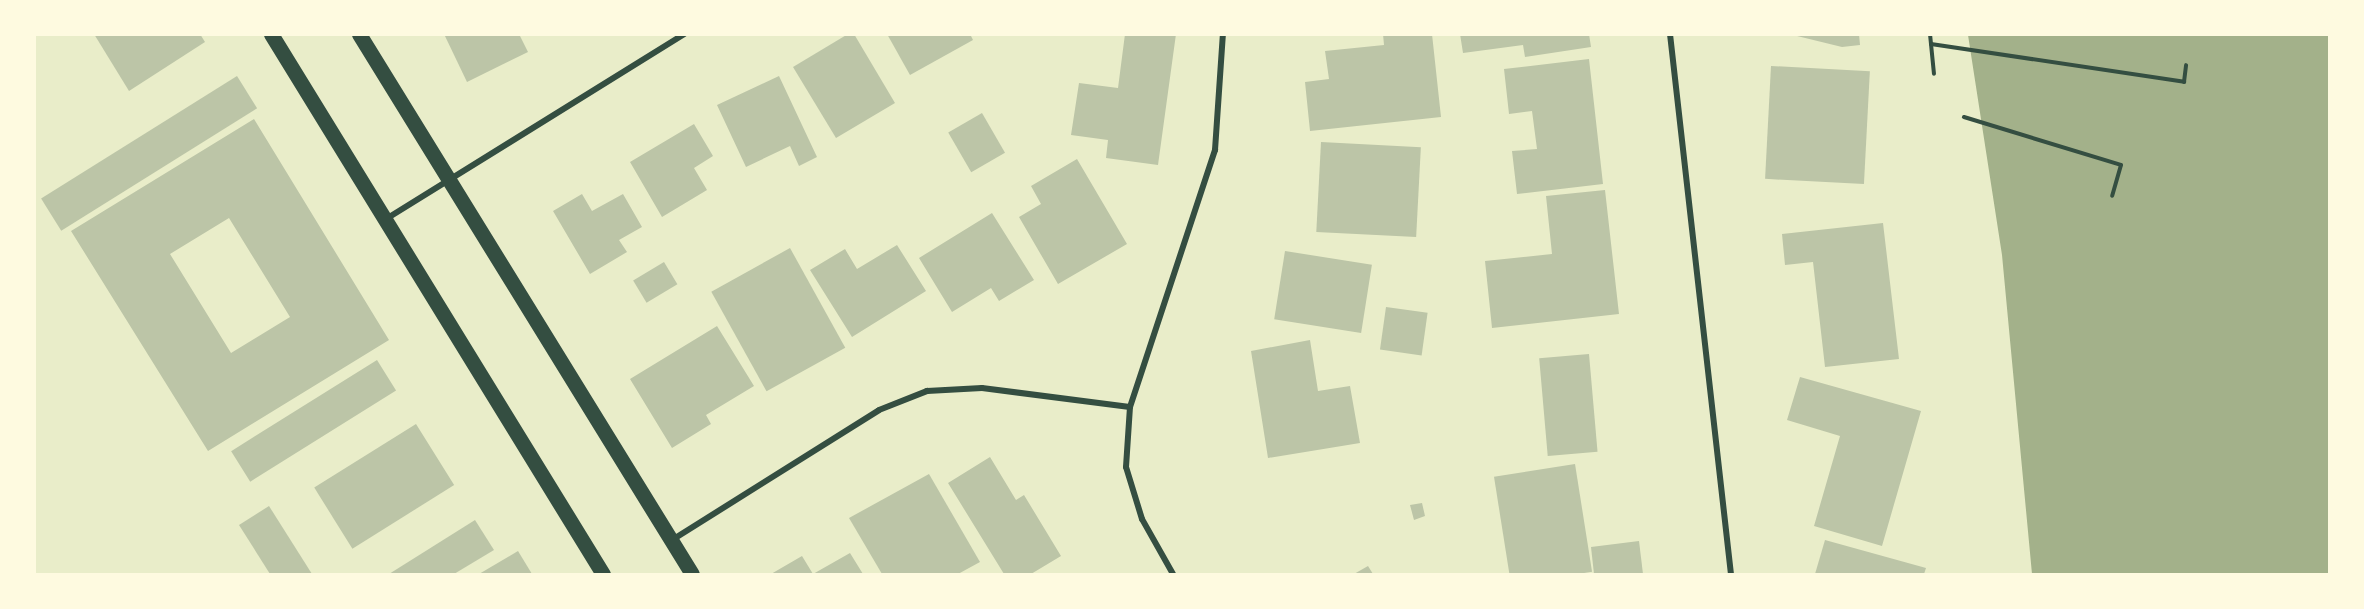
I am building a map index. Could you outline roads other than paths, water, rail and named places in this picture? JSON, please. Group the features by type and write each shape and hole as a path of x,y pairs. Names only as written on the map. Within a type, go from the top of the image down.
{"main road":[{"path":"271,34 603,574"},
{"path":"359,34 692,574"}],"street":[{"path":"385,219 684,34"},
{"path":"1173,574 1142,519 1126,467 1130,407 1215,150 1223,34"},
{"path":"1670,34 1731,574"},
{"path":"672,540 879,410 927,391 982,388 1130,407"}]}
